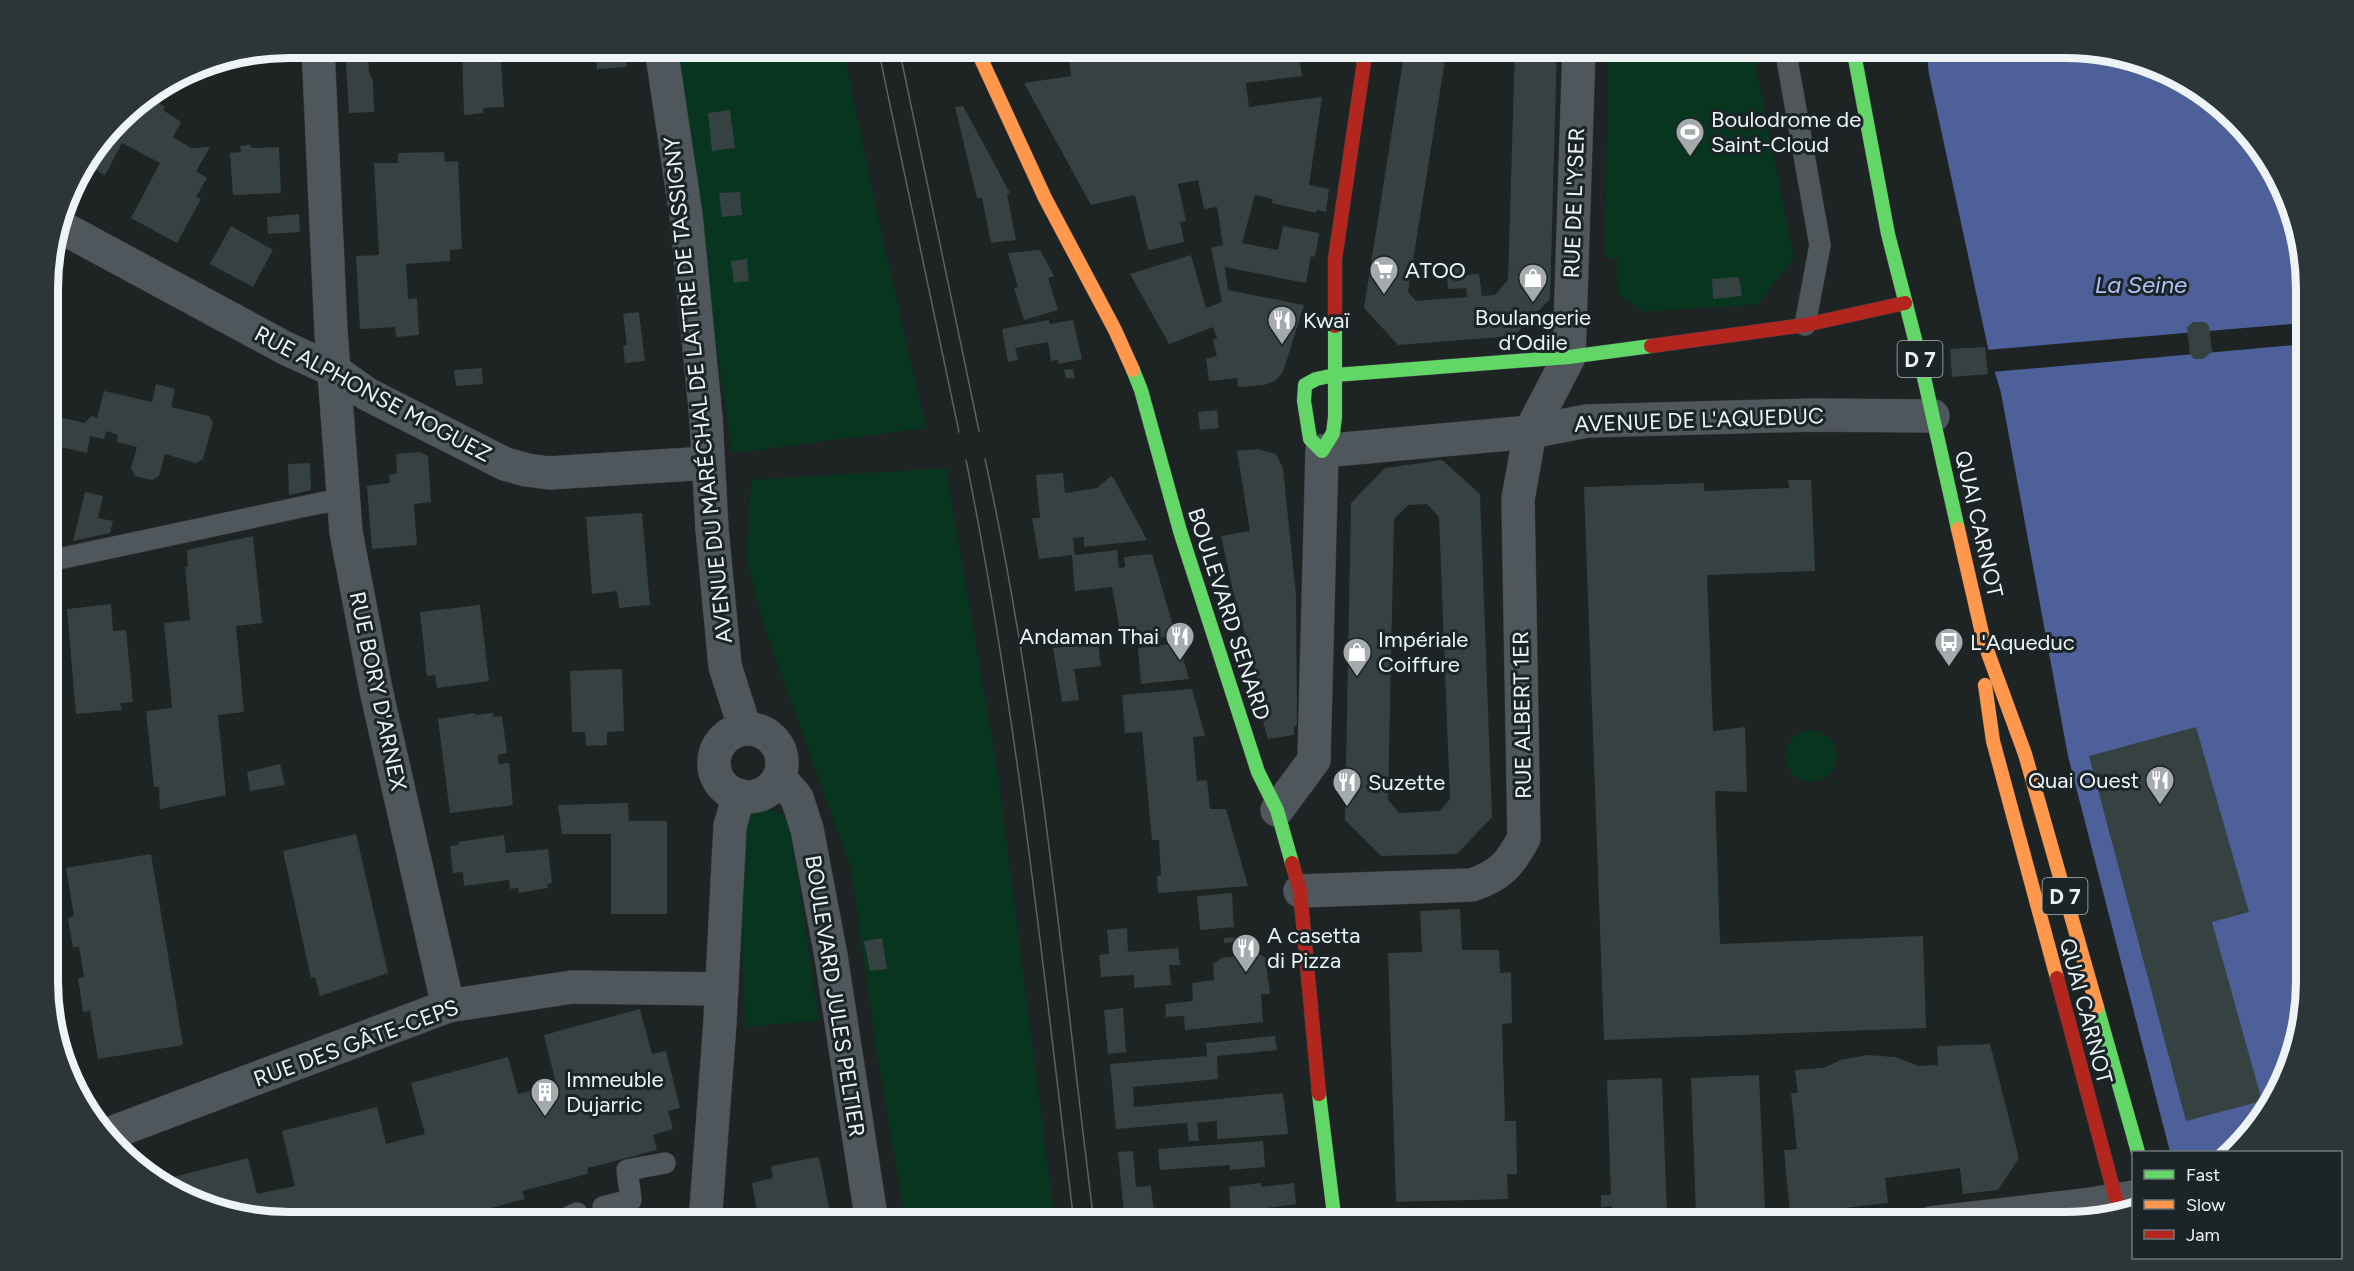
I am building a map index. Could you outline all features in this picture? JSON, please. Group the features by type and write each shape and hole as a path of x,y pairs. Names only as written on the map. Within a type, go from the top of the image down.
{"street":[{"name":"RUE BORY D'ARNEX","path":"318,58 331,332 346,532 376,690 448,1006"},
{"name":"AVENUE DU MARÉCHAL DE LATTRE DE TASSIGNY","path":"662,58 686,215 725,666 745,729"},
{"name":"BOULEVARD SENARD","path":"980,58 1045,198 1115,330 1140,390 1183,542 1258,772 1277,810 1300,891 1323,1131 1334,1212"},
{"path":"1277,810 1314,760 1322,451 1333,433 1335,259 1365,58"},
{"name":"RUE DE L'YSER","path":"1569,357 1579,58"},
{"name":"D 7","path":"1856,58 1888,234 1933,416"},
{"name":"RUE ALPHONSE MOGUEZ","path":"66,230 285,348 335,371 367,394 505,464 549,473 708,463"},
{"path":"1322,451 1310,439 1304,401 1305,385 1316,379 1335,375 1569,357 1805,325 1905,303"},
{"name":"RUE ALBERT 1ER","path":"1300,891 1472,885 1491,879 1505,869 1524,838 1518,499 1530,432 1569,357"},
{"name":"AVENUE DE L'AQUEDUC","path":"1322,451 1530,432 1587,421 1812,415 1933,416"},
{"name":"QUAI CARNOT","path":"1933,416 1984,642 2025,754 2138,1151"},
{"name":"QUAI CARNOT","path":"1984,642 1981,663 1993,741 2123,1204"},
{"path":"757,730 776,743 781,754 782,766 779,777 772,787 762,794 739,795 729,791 716,775 715,754 726,737 735,731 757,730"},
{"name":"BOULEVARD JULES PELTIER","path":"779,777 797,798 807,829 831,956 870,1212"},
{"path":"706,1212 722,989 730,825 739,795"},
{"name":"RUE DES GÂTE-CEPS","path":"114,1132 448,1006 572,987 722,989"},
{"path":"2038,1212 2123,1204"}],"lane":[{"path":"1787,58 1820,245 1805,325"},
{"path":"58,559 343,500"},
{"path":"603,1207 632,1200 627,1170 665,1163"}],"green space":[{"path":"675,58 845,58 882,236 926,428 732,453"},
{"name":"Boulodrome de Saint-Cloud","path":"1608,58 1754,58 1794,257 1759,304 1644,312 1618,294 1617,258 1605,258"},
{"path":"946,468 998,774 1054,1212 904,1212 876,1046 851,869 763,623 747,560 751,480"},
{"path":"1811,730 1821,732 1829,738 1835,746 1837,756 1835,766 1829,774 1821,780 1811,782 1801,780 1793,774 1787,766 1785,756 1787,746 1793,738 1801,732"},
{"path":"761,808 778,812 790,826 819,1020 745,1027 738,835 746,818"}],"water":[{"name":"La Seine","path":"1927,58 2065,58 2095,60 2124,66 2167,82 2205,106 2228,126 2248,149 2272,187 2288,230 2294,259 2296,289 2296,982 2294,1012 2288,1041 2272,1084 2248,1122 2221,1151 2170,1151 2068,756 2001,393 1988,348"}],"pier":[{"path":"2296,324 2296,345 1992,372 1986,350"}],"building":[{"path":"346,58 368,58 369,73 373,80 374,112 349,113"},
{"path":"462,58 501,58 504,107 483,108 483,113 464,115"},
{"path":"596,58 626,58 627,67 597,69"},
{"path":"1069,58 1299,58 1302,76 1246,83 1249,107 1322,97 1309,185 1329,189 1326,212 1317,210 1316,213 1272,203 1273,199 1255,195 1242,243 1278,250 1283,226 1319,233 1315,257 1311,256 1306,283 1225,267 1228,290 1304,305 1283,372 1275,381 1264,385 1238,387 1237,378 1209,381 1206,359 1217,356 1213,340 1217,338 1213,327 1169,344 1130,274 1191,255 1206,308 1222,302 1211,248 1223,245 1217,207 1204,209 1198,180 1178,184 1186,221 1180,222 1184,242 1148,250 1135,195 1091,205 1024,83 1071,76"},
{"path":"1403,58 1445,58 1408,292 1416,301 1467,297 1466,288 1448,289 1446,264 1464,263 1465,275 1479,274 1482,296 1495,295 1508,280 1515,58 1557,58 1550,299 1514,336 1398,345 1364,308"},
{"path":"156,101 165,107 163,110 181,122 173,137 191,148 210,147 196,171 207,178 196,197 201,199 177,243 131,218 160,163 122,143 105,175 92,168 97,161 126,126"},
{"path":"963,106 1010,193 1007,194 1016,240 991,243 982,198 977,198 955,107"},
{"path":"730,110 735,148 712,151 708,113"},
{"path":"251,145 251,148 279,147 281,193 233,195 230,153 241,152 240,146"},
{"path":"444,152 445,162 458,161 462,249 450,250 450,261 406,264 408,299 417,298 419,335 396,337 395,327 360,329 356,256 379,255 374,163 398,163 398,153"},
{"path":"740,192 742,215 722,217 719,193"},
{"path":"299,214 300,232 268,234 267,217"},
{"path":"231,226 273,250 253,287 210,264"},
{"path":"1040,250 1054,276 1048,278 1058,310 1024,320 1014,288 1018,287 1008,253"},
{"path":"747,259 749,281 734,283 731,261"},
{"path":"1739,277 1742,296 1713,299 1712,279"},
{"path":"639,312 645,361 625,363 623,346 627,345 623,314"},
{"path":"1049,320 1050,324 1073,320 1082,359 1059,364 1058,360 1051,361 1048,342 1015,348 1018,360 1008,362 1002,329"},
{"path":"2193,322 2205,322 2209,326 2212,352 2203,359 2194,359 2190,354 2187,327"},
{"path":"1985,347 1988,374 1952,377 1950,349"},
{"path":"482,368 483,384 456,386 454,370"},
{"path":"1073,369 1075,378 1066,378 1064,370"},
{"path":"156,384 175,389 171,407 209,416 213,423 203,459 196,463 165,454 159,476 152,480 135,476 131,468 137,447 117,442 118,435 106,431 104,439 90,436 87,453 58,446 59,417 85,423 91,416 97,418 104,391 152,402"},
{"path":"1217,410 1219,428 1200,430 1198,412"},
{"path":"1258,449 1276,454 1283,468 1296,595 1297,725 1294,727 1294,735 1268,739 1254,690 1260,688 1233,591 1221,536 1250,531 1237,451"},
{"path":"420,452 428,456 431,502 414,504 417,545 372,549 367,486 390,483 389,475 397,473 396,454"},
{"path":"1442,460 1480,494 1492,817 1457,854 1381,856 1345,820 1351,503 1385,468","holes":["1427,504 1439,517 1450,799 1440,811 1399,813 1388,800 1394,519 1408,505"]},
{"path":"310,463 311,490 289,495 288,464"},
{"path":"1063,473 1065,493 1097,488 1111,476 1114,479 1147,540 1084,547 1084,537 1073,538 1075,555 1117,550 1119,568 1125,567 1124,557 1152,554 1176,636 1122,641 1112,587 1075,591 1072,555 1039,559 1032,518 1040,518 1036,475"},
{"path":"1788,480 1811,480 1815,571 1707,575 1713,731 1745,727 1747,792 1715,791 1720,944 1923,936 1926,1028 1604,1040 1584,487 1704,483 1704,491 1789,488"},
{"path":"85,492 103,496 98,518 113,521 110,533 73,541"},
{"path":"642,513 650,605 619,608 617,591 592,594 586,517"},
{"path":"253,536 262,623 236,626 244,712 218,715 226,795 160,809 159,787 154,787 146,711 172,708 164,623 190,620 185,567 188,567 187,550"},
{"path":"111,604 113,631 126,630 133,702 120,703 122,710 76,714 67,609"},
{"path":"480,605 489,681 437,688 435,675 427,676 420,612"},
{"path":"1179,643 1189,679 1141,684 1138,648"},
{"path":"1098,644 1101,666 1074,669 1079,700 1062,702 1053,648"},
{"path":"622,669 624,731 607,732 607,745 586,746 585,732 572,732 570,671"},
{"path":"1192,689 1205,736 1193,737 1197,781 1207,780 1210,809 1226,809 1248,886 1158,893 1157,876 1161,875 1159,840 1152,840 1142,732 1125,733 1122,695"},
{"path":"475,713 475,715 493,713 493,717 502,716 507,753 498,755 498,759 499,764 509,763 513,805 450,813 438,719"},
{"path":"2196,727 2249,912 2212,922 2262,1101 2186,1121 2089,756"},
{"path":"280,764 285,785 250,791 247,772"},
{"path":"628,803 629,821 667,821 667,914 611,914 611,834 562,834 558,805"},
{"path":"356,834 388,973 320,996 315,977 311,978 283,851"},
{"path":"504,835 506,853 548,849 552,883 547,884 548,888 519,893 518,888 510,889 509,880 464,886 463,872 453,873 450,846 459,845 458,842"},
{"path":"151,854 183,1045 98,1059 90,1011 83,1012 78,978 84,977 79,946 73,948 68,918 74,916 66,868"},
{"path":"1232,893 1234,927 1200,930 1197,896"},
{"path":"1460,909 1462,950 1499,950 1500,973 1511,972 1512,1023 1502,1024 1505,1121 1516,1121 1517,1174 1507,1174 1508,1199 1396,1202 1388,953 1422,952 1420,911"},
{"path":"1127,928 1128,952 1178,948 1180,965 1169,965 1171,985 1134,988 1134,975 1101,977 1099,955 1109,954 1107,930"},
{"path":"1243,937 1243,941 1224,943 1224,938"},
{"path":"882,938 887,969 870,971 864,941"},
{"path":"1258,954 1265,957 1270,994 1261,994 1263,1022 1185,1030 1184,1016 1166,1017 1165,1004 1193,1001 1192,983 1214,980 1213,964 1222,958"},
{"path":"1123,1008 1126,1052 1108,1054 1104,1010"},
{"name":"Immeuble Dujarric","path":"640,1009 652,1054 666,1051 680,1108 668,1111 673,1129 653,1135 657,1150 588,1168 587,1174 522,1191 525,1199 476,1212 259,1211 230,1205 201,1195 168,1178 248,1158 257,1194 295,1186 282,1131 377,1107 386,1144 425,1134 411,1083 508,1057 518,1094 556,1084 544,1035"},
{"path":"1275,1036 1277,1050 1217,1056 1218,1079 1133,1087 1134,1107 1283,1093 1288,1134 1217,1139 1217,1121 1197,1123 1199,1141 1189,1141 1187,1123 1116,1129 1110,1064 1207,1056 1206,1043"},
{"path":"1990,1044 2019,1158 1998,1190 1963,1194 1960,1168 1885,1178 1888,1203 1790,1212 1784,1150 1797,1149 1791,1093 1798,1093 1795,1070 1823,1068 1841,1060 1867,1055 1895,1057 1919,1066 1938,1065 1937,1046"},
{"path":"1759,1075 1765,1210 1696,1212 1691,1078"},
{"path":"1662,1078 1667,1212 1612,1212 1612,1206 1601,1207 1601,1195 1611,1195 1607,1080"},
{"path":"1263,1141 1265,1167 1230,1170 1230,1165 1160,1170 1158,1149"},
{"path":"1133,1151 1136,1187 1151,1186 1154,1212 1124,1212 1118,1152"},
{"path":"819,1157 830,1212 757,1212 752,1183 773,1178 771,1166"},
{"path":"1261,1183 1261,1187 1294,1183 1296,1204 1231,1212 1229,1187"}],"tram line":[{"path":"880,58 959,432"},
{"path":"901,58 979,431"},
{"path":"985,459 1021,648 1035,744 1093,1212"},
{"path":"966,460 1000,650 1028,840 1073,1212"}],"traffic: fast":[{"path":"1855,58 1888,234 1919,355 1958,529"},
{"path":"1335,326 1335,417 1333,433 1322,451 1310,439 1304,401 1305,385 1316,379 1335,375 1569,357 1651,346"},
{"path":"1133,370 1141,390 1180,531 1258,772 1277,810 1292,863"},
{"path":"2097,1007 2138,1151"},
{"path":"1319,1094 1334,1212"}],"traffic: slow":[{"path":"981,58 1045,198 1115,330 1133,370"},
{"path":"1958,529 1984,642 2025,754 2097,1007"},
{"path":"1985,685 1993,741 2057,978"}],"traffic: jam":[{"path":"1335,326 1335,259 1365,58"},
{"path":"1651,346 1805,325 1905,303"},
{"path":"1292,863 1300,891 1319,1094"},
{"path":"2057,978 2118,1206"}],"place":[{"name":"Boulodrome de Saint-Cloud","path":"1690,158"},
{"name":"ATOO","path":"1384,296"},
{"name":"Boulangerie d'Odile","path":"1533,304"},
{"name":"Kwaï","path":"1282,346"},
{"name":"Andaman Thai","path":"1180,662"},
{"name":"L'Aqueduc","path":"1949,668"},
{"name":"Impériale Coiffure","path":"1357,678"},
{"name":"Quai Ouest","path":"2160,806"},
{"name":"Suzette","path":"1347,808"},
{"name":"A casetta di Pizza","path":"1246,974"},
{"name":"Immeuble Dujarric","path":"545,1118"}]}
